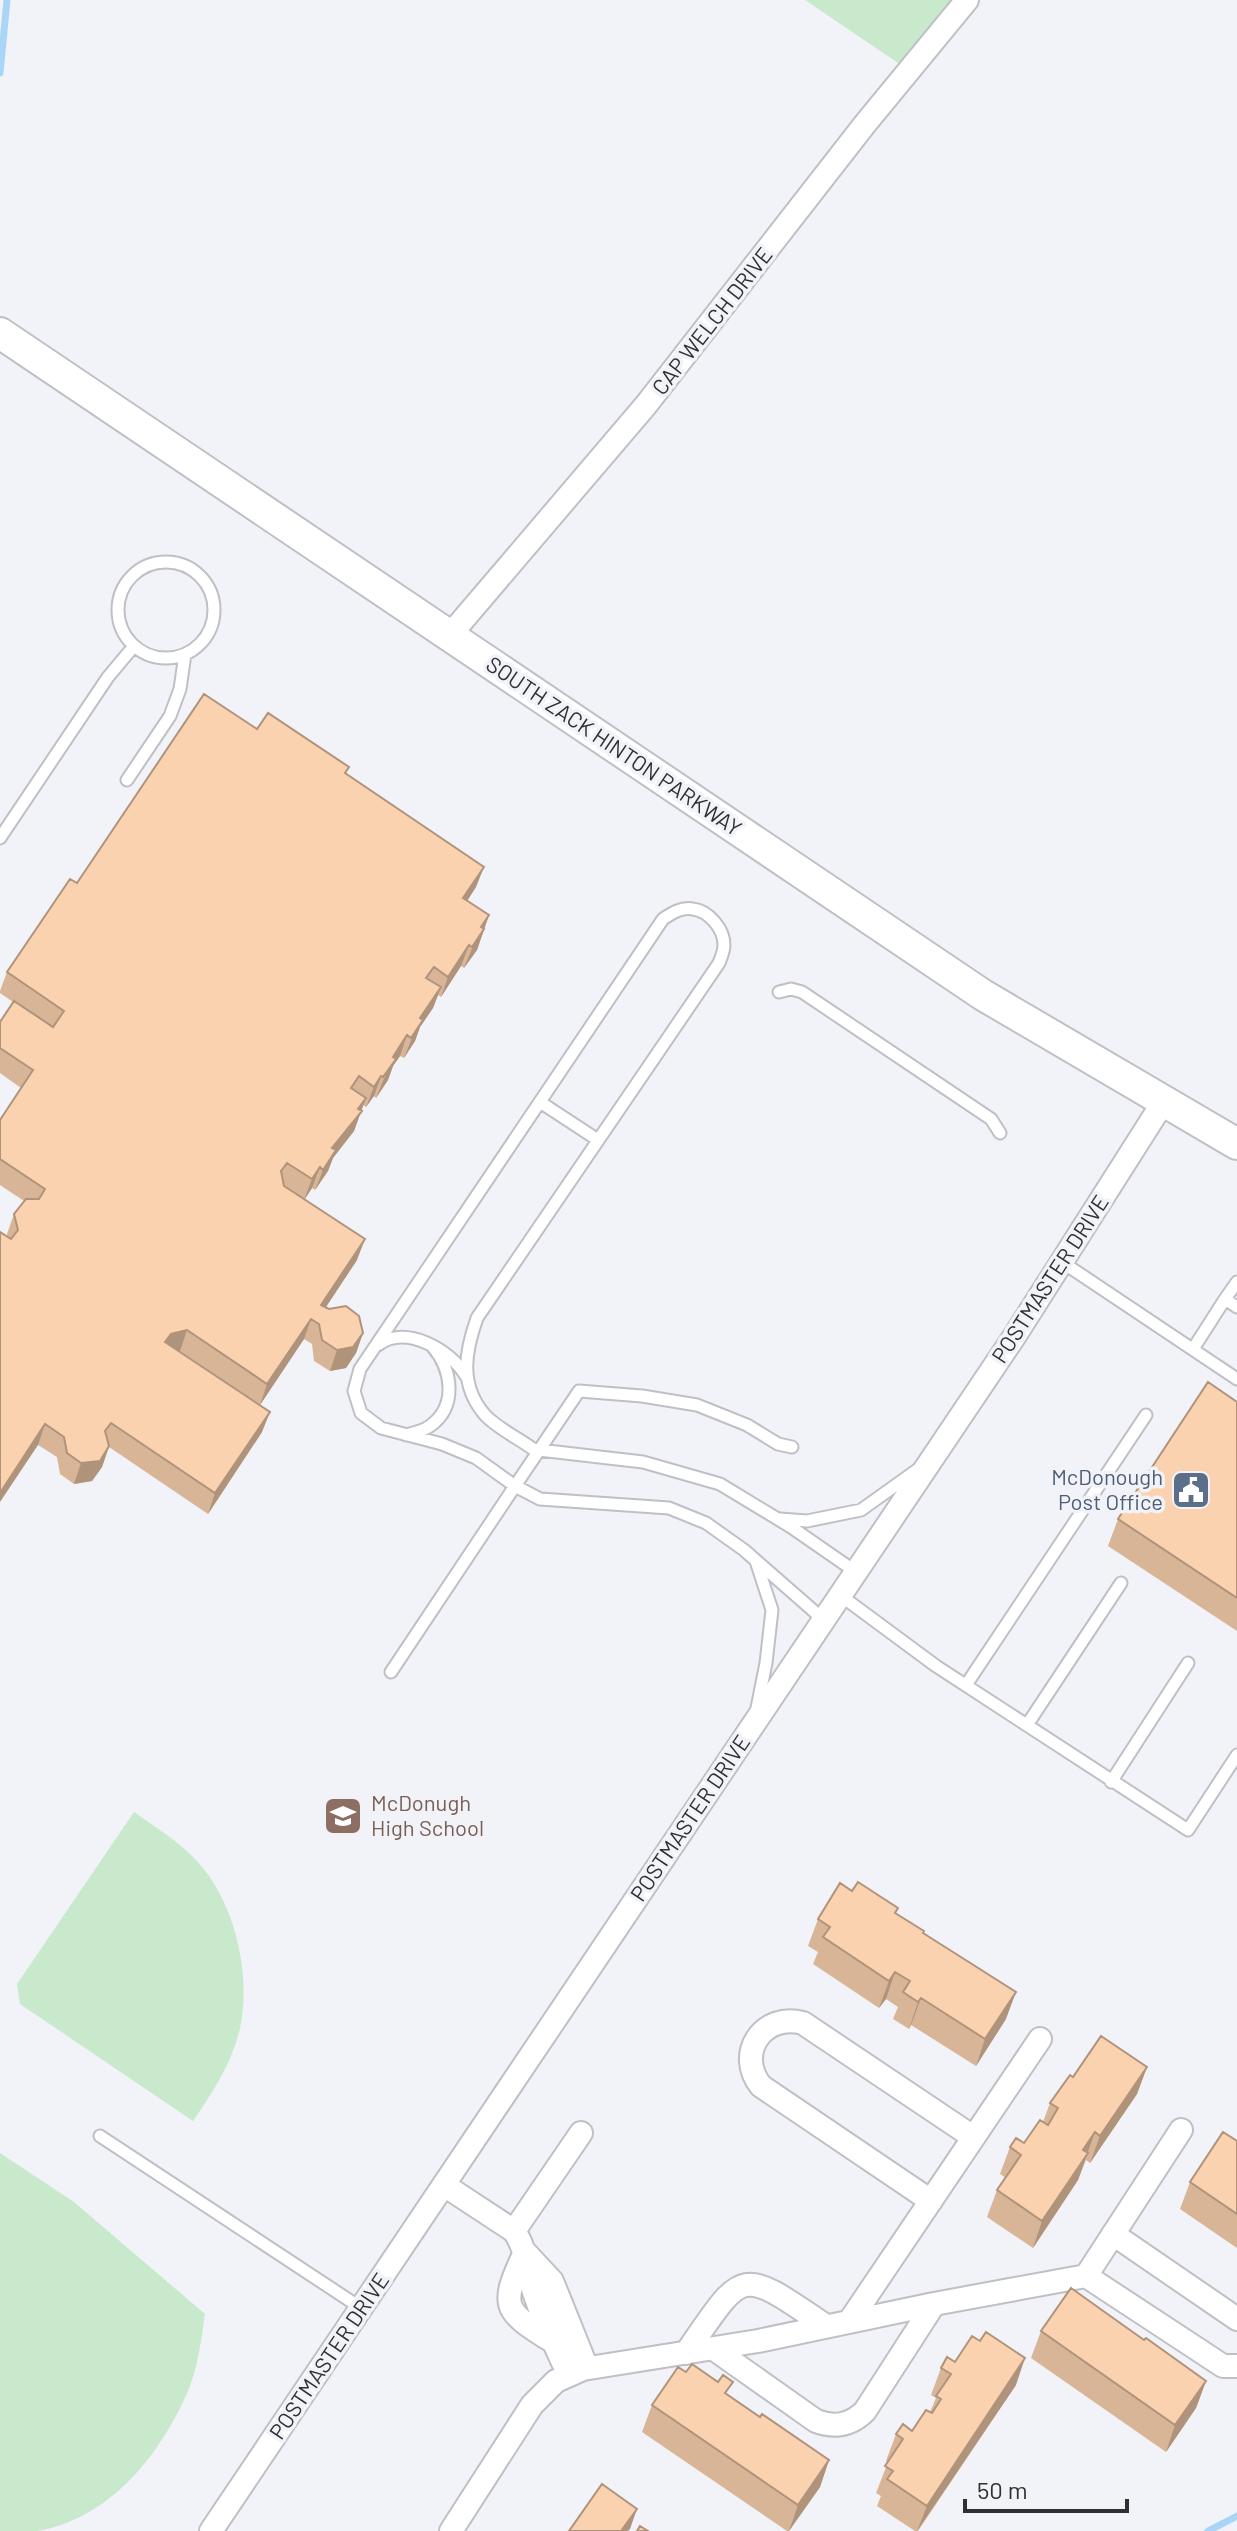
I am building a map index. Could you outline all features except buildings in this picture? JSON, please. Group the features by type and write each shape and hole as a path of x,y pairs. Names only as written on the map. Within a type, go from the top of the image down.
{"main road":[{"name":"SOUTH ZACK HINTON PARKWAY","path":"0,333 983,995 1237,1144"}],"street":[{"name":"CAP WELCH DRIVE","path":"450,635 646,405 865,124 967,0"},
{"name":"POSTMASTER DRIVE","path":"211,2531 931,1461 1164,1101"},
{"path":"931,2201 761,2086 753,2076 750,2063 756,2039 764,2029 778,2022 803,2023 973,2137"},
{"path":"838,2324 931,2201 1040,2039"},
{"path":"1086,2276 1181,2130"},
{"path":"514,2231 581,2133"},
{"path":"444,2185 514,2231 525,2252 532,2284 552,2341 578,2372"},
{"path":"1113,2234 1237,2319"},
{"path":"525,2252 552,2281 578,2372"},
{"path":"451,2531 532,2405 546,2390 578,2372 714,2349 1086,2276 1223,2366 1237,2366"},
{"path":"686,2353 727,2294 749,2284 772,2289 838,2324"},
{"path":"714,2349 816,2421 829,2425 844,2424 865,2411 934,2304"}],"lane":[{"path":"157,563 187,567 201,578 213,602 210,629 200,644 185,654 158,657 134,646 124,634 118,605 131,578 143,568 157,563"},
{"path":"0,838 108,677 134,646"},
{"path":"127,780 170,716 180,689 185,654"},
{"path":"405,1436 431,1425 441,1415 477,1318 719,963 725,947 721,929 709,916 693,909 677,910 663,919 373,1349 360,1369 354,1391 361,1413 381,1428 405,1436 442,1444 476,1458 515,1486 540,1499 669,1508 706,1523 756,1560 824,1620"},
{"path":"779,992 791,989 802,992 991,1119 1000,1133"},
{"path":"540,1102 598,1140"},
{"path":"1062,1262 1237,1379"},
{"path":"1193,1349 1237,1282"},
{"path":"1225,1299 1237,1307"},
{"path":"373,1349 385,1340 399,1338 432,1346 460,1367 485,1415 533,1449 643,1462 720,1484 856,1572"},
{"path":"432,1346 447,1369 450,1396"},
{"path":"466,1352 468,1380"},
{"path":"391,1672 579,1391 697,1405 747,1425 778,1444 792,1447"},
{"path":"966,1685 1146,1415"},
{"path":"778,1519 807,1521 861,1510 931,1461"},
{"path":"755,1722 772,1610 756,1560"},
{"path":"1027,1725 1121,1583"},
{"path":"840,1595 936,1666 1188,1830 1237,1755"},
{"path":"1111,1782 1188,1663"},
{"path":"100,2136 361,2308"}],"green space":[{"path":"805,0 956,0 901,65"},
{"path":"134,1812 179,1844 207,1874 229,1914 241,1960 243,2007 237,2041 221,2077 193,2121 20,2004 17,1984"},
{"path":"0,2153 74,2202 205,2314 197,2363 188,2391 163,2438 147,2460 109,2498 87,2513 37,2531 0,2531"}],"waterway":[{"path":"0,73 7,0"},
{"path":"1208,2531 1237,2516"}],"place":[{"name":"McDonough Post Office","path":"1191,1490"},
{"name":"McDonugh High School","path":"343,1816"}]}
